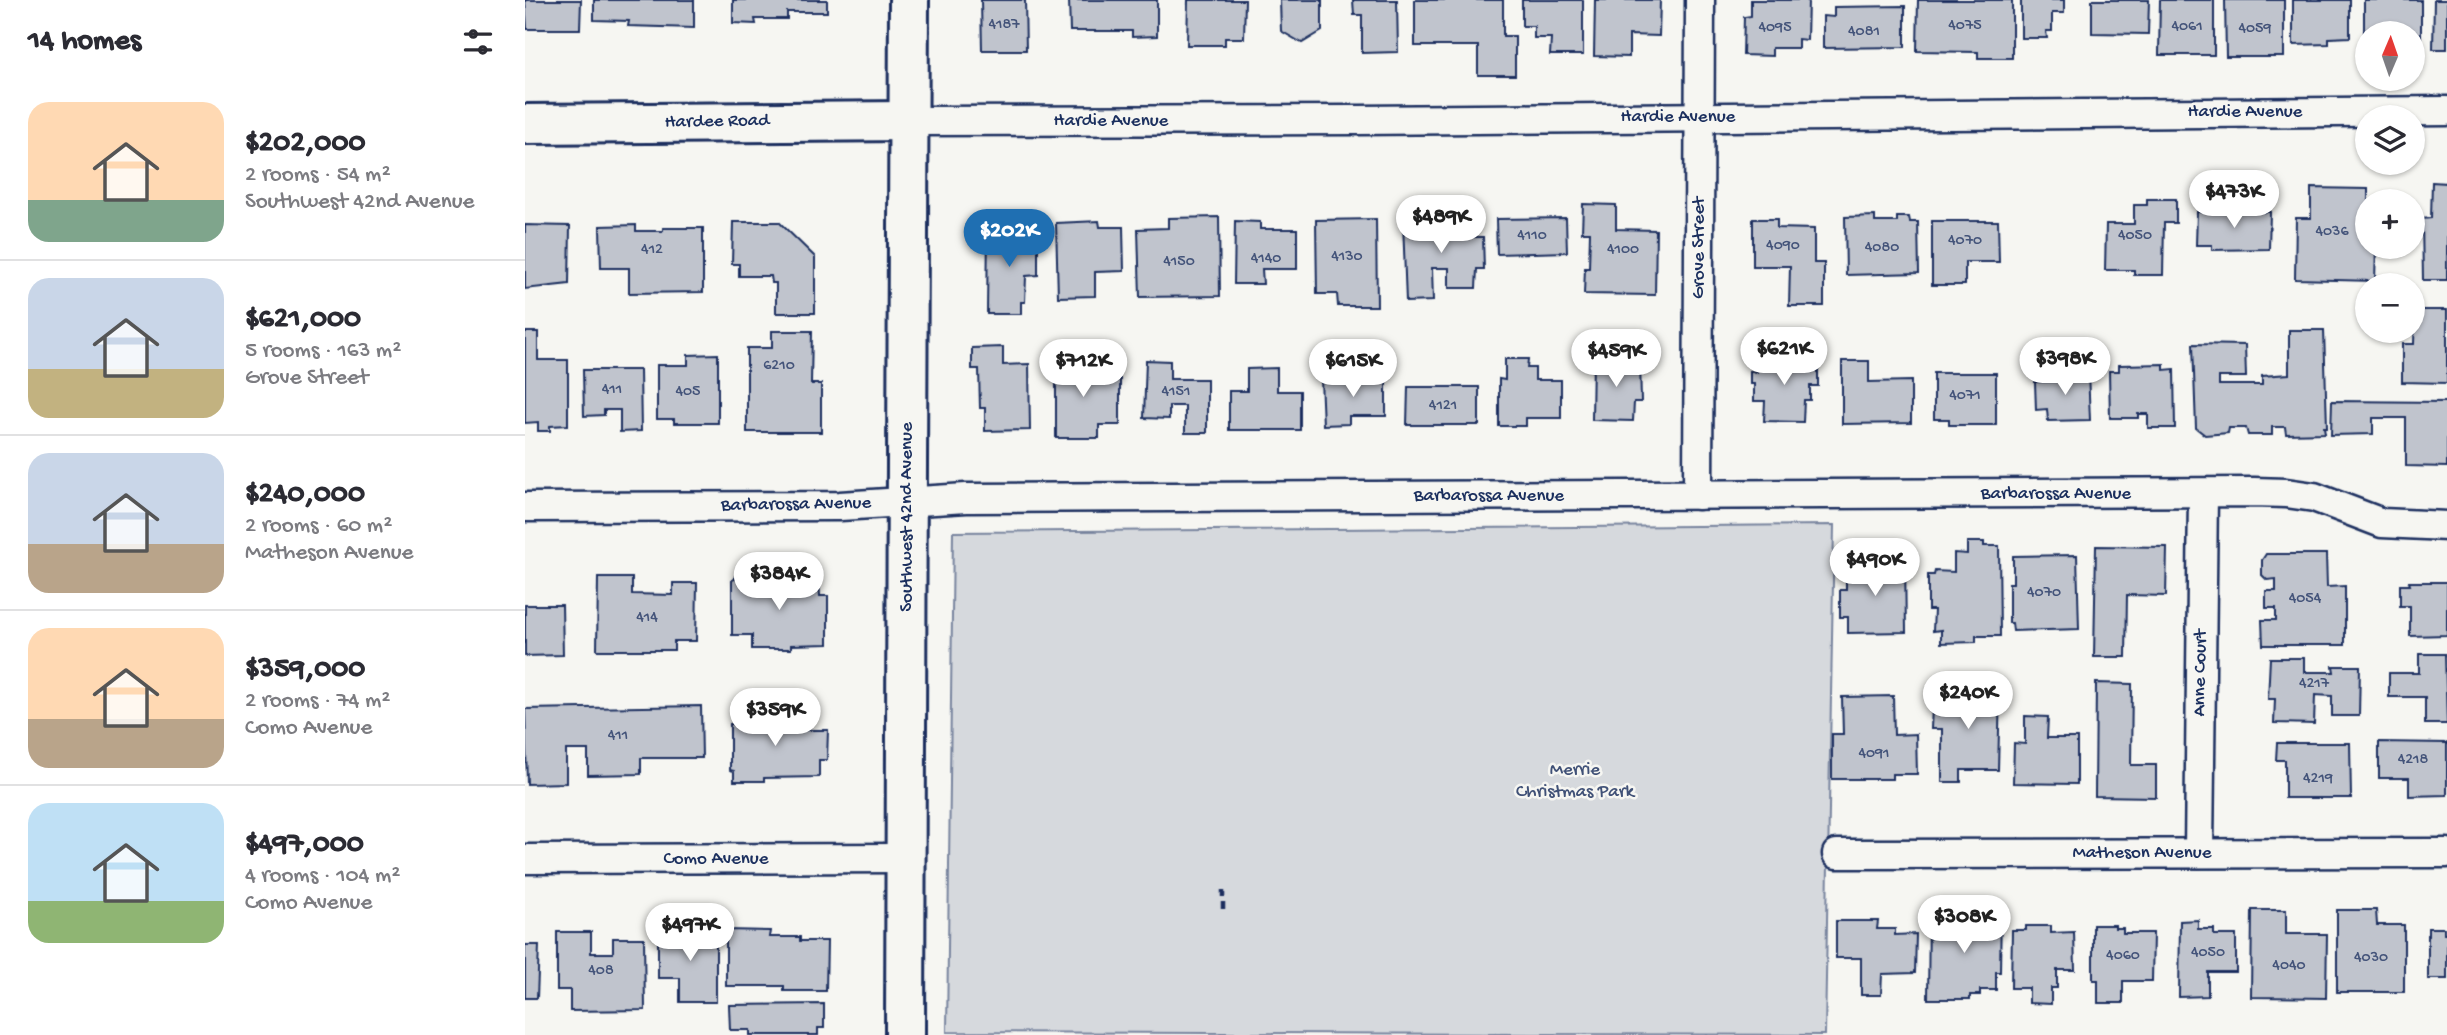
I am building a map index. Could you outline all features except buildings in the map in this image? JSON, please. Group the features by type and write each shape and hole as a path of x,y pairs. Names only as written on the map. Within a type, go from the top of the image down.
{"main road":[{"name":"Southwest 42nd Avenue","path":"905,1035 905,329 909,0"},
{"name":"Hardee Road","path":"525,124 908,121"}],"street":[{"name":"Grove Street","path":"1698,495 1700,0"},
{"name":"Hardie Avenue","path":"908,121 2447,111"},
{"name":"Anne Court","path":"2199,853 2203,493"},
{"name":"Barbarossa Avenue","path":"525,507 840,506 980,498 2286,493 2314,497 2382,523 2447,526"},
{"name":"Matheson Avenue","path":"1836,855 2447,853"},
{"name":"Como Avenue","path":"525,859 906,858"}],"path":[{"path":"1223,887 1223,909"}],"green space":[{"name":"Merrie Christmas Park","path":"1834,525 1825,1035 947,1032 953,532"}]}
